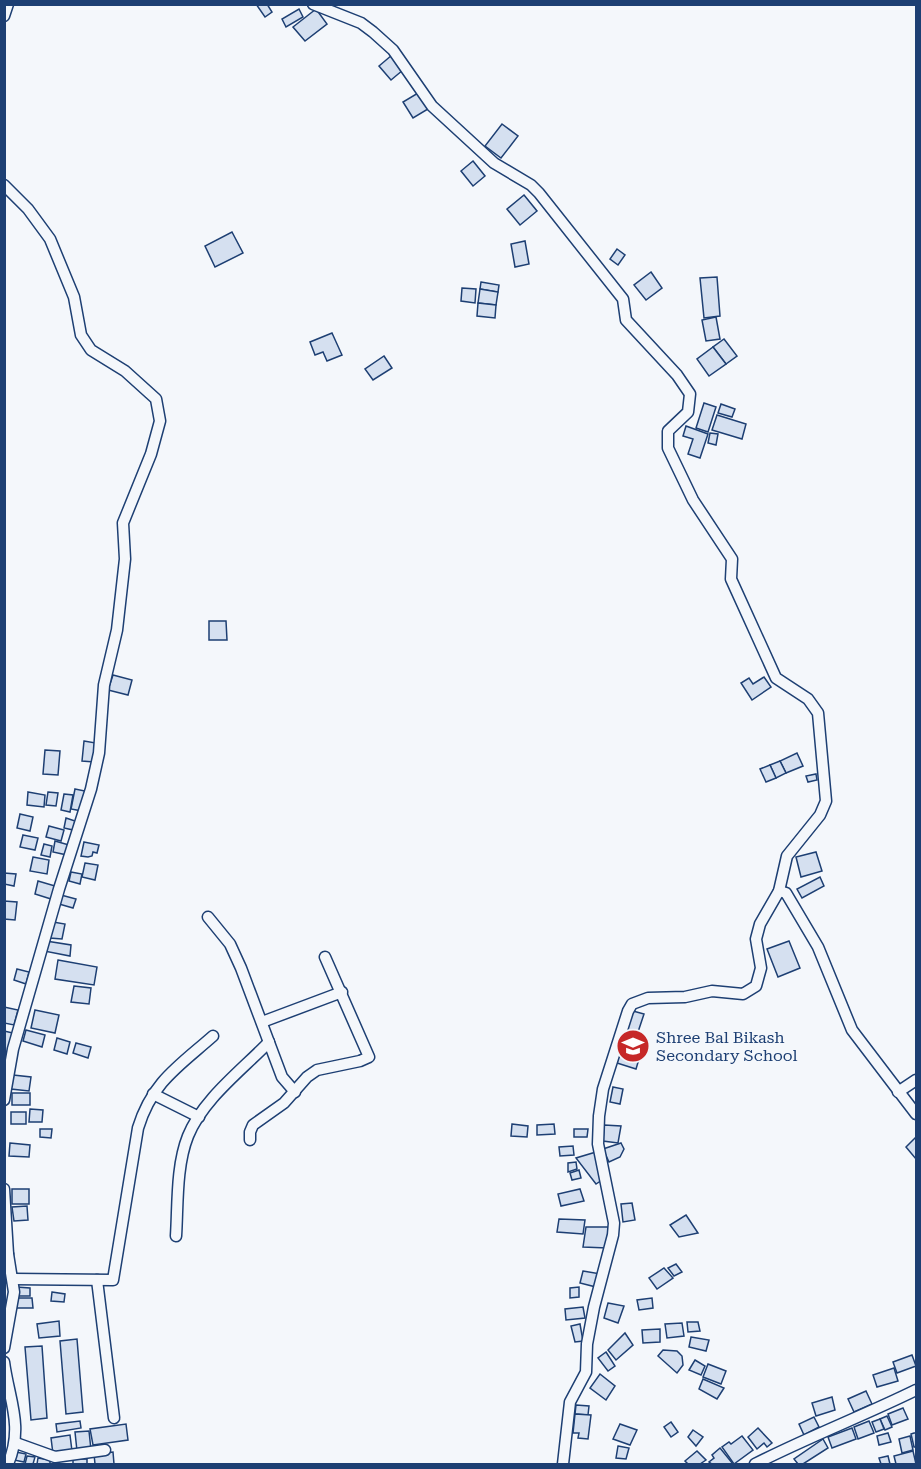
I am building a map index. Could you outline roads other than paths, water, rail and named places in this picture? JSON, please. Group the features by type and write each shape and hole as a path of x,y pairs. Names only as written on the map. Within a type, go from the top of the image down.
{"street":[{"path":"4,16 8,4"},
{"path":"313,4 361,22 393,50 432,106 494,163 531,185 539,193 623,299 626,320 677,375 690,394 688,412 668,431 668,448 693,500 732,559 731,579 776,678 808,699 818,713 826,801 820,815 786,856 779,891 757,931 761,968 756,986 743,994 712,992 685,997 648,998 632,1004 628,1011 603,1089 599,1116 598,1144 614,1223 613,1235 594,1307 587,1344 586,1372 570,1402 563,1464"},
{"path":"4,185 28,208 50,239 74,297 81,335 91,350 125,371 156,399 160,421 152,454 123,523 125,559 117,630 104,685 99,753 92,789 58,889 13,1049 4,1100"},
{"path":"779,891 786,893 818,946 852,1029 916,1114"},
{"path":"208,917 230,944 282,1077 295,1092"},
{"path":"250,1140 250,1132 254,1125 295,1092 307,1077 317,1071 369,1057 325,957"},
{"path":"262,1022 342,992"},
{"path":"13,1278 113,1280 138,1128 144,1108 156,1087 213,1036"},
{"path":"176,1236 183,1155 188,1135 212,1100 269,1042"},
{"path":"898,1092 916,1080"},
{"path":"153,1094 199,1117"},
{"path":"4,1189 6,1256 13,1278 14,1292 4,1348"},
{"path":"97,1280 114,1418"},
{"path":"4,1362 14,1410 16,1443 8,1464"},
{"path":"755,1464 916,1390"},
{"path":"16,1443 55,1456 105,1450"}],"place":[{"name":"Shree Bal Bikash Secondary School","path":"633,1046"}]}
